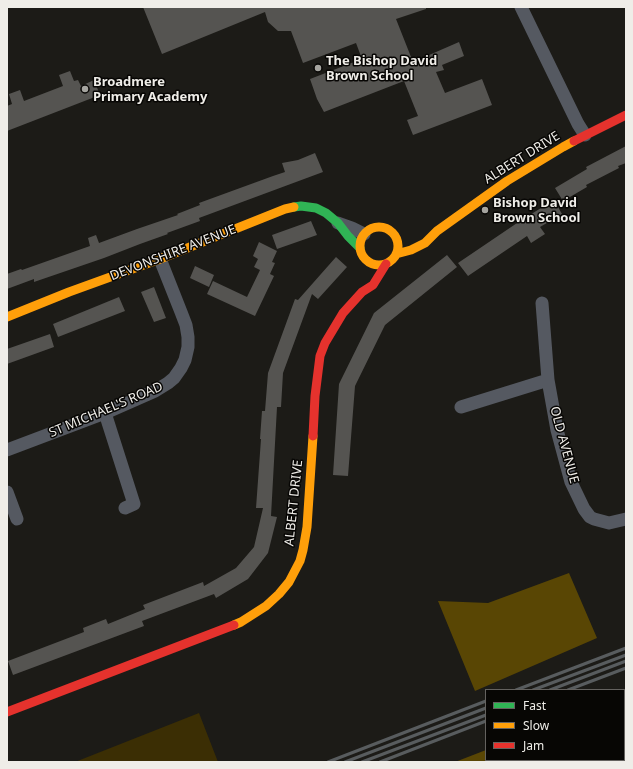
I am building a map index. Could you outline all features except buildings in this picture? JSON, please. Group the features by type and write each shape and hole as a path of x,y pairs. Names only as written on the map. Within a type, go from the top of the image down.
{"street":[{"path":"521,7 578,124 585,135"},
{"name":"ALBERT DRIVE","path":"396,254 411,250 425,243 437,231 507,181 563,147 626,115"},
{"name":"DEVONSHIRE AVENUE","path":"7,317 69,292 160,259 285,209 300,206 316,208 326,213 338,223 360,248"},
{"name":"DEVONSHIRE AVENUE","path":"338,223 364,234"},
{"path":"377,227 384,228 404,241 390,262 377,265 368,262 362,256 360,243 364,234 370,229 377,227"},
{"name":"ALBERT DRIVE","path":"404,241 437,231"},
{"name":"ST MICHAEL'S ROAD","path":"7,450 105,413 162,387 174,378 185,360 188,346 188,332 160,259"},
{"path":"362,292 368,262"},
{"name":"ALBERT DRIVE","path":"7,712 241,622 266,606 279,594 289,582 304,550 309,504 315,396 320,356 325,343 343,313 362,292 378,279 386,264"},
{"name":"OLD AVENUE","path":"542,303 548,380 557,430 571,482 584,509 594,519 601,522 614,523 626,519"},
{"path":"461,407 548,380"},
{"path":"105,413 134,504 125,508"},
{"path":"7,492 17,519"}],"shaded area":[{"path":"569,573 597,638 475,691 438,601 488,603"},
{"path":"625,702 626,762 465,762 485,760 625,761"},
{"path":"199,713 218,762 75,762"},
{"path":"485,750 485,761 544,761 542,762 455,762"}],"railway":[{"path":"519,689 626,648"},
{"path":"536,689 626,655"},
{"path":"553,689 626,661"},
{"path":"571,689 626,668"},
{"path":"328,762 485,701"},
{"path":"345,762 485,708"},
{"path":"362,762 485,715"},
{"path":"380,762 485,721"}],"traffic: fast":[{"path":"294,207 301,206 316,208 326,213 338,223 360,248"}],"traffic: slow":[{"path":"396,254 411,250 425,243 437,231 507,181 574,141"},
{"path":"7,317 69,292 160,259 285,209 294,207"},
{"path":"375,227 383,227 390,230 395,235 398,246 395,257 390,262 383,265 375,265 368,262 363,257 360,250 360,242 363,235 368,230 375,227"},
{"path":"234,625 266,606 279,594 289,582 300,561 307,527 313,436"}],"traffic: jam":[{"path":"574,141 626,115"},
{"path":"313,436 315,396 320,356 325,343 343,313 362,292 373,285 386,264"},
{"path":"7,712 234,625"}],"place":[{"name":"The Bishop David Brown School","path":"318,68"},
{"name":"Broadmere Primary Academy","path":"85,89"},
{"name":"Bishop David Brown School","path":"485,210"}]}
